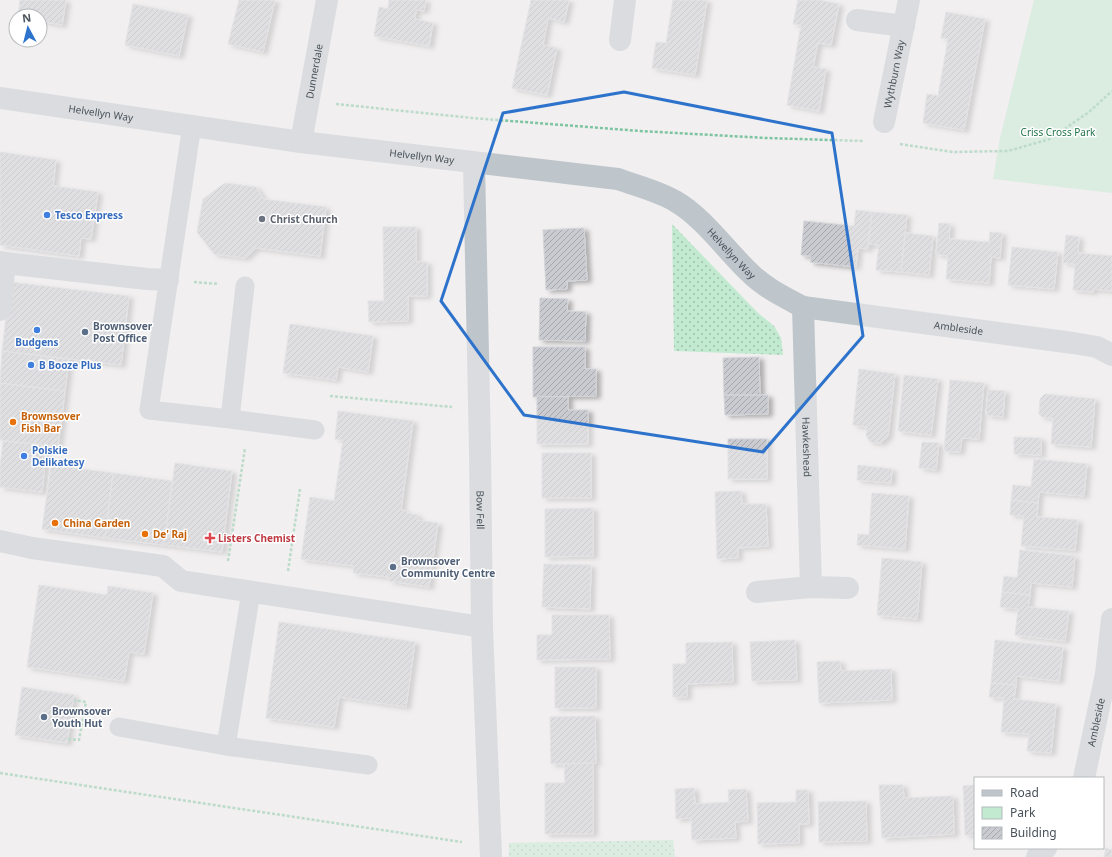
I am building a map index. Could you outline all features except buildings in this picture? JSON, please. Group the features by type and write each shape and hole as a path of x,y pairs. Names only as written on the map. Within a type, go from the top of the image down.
{"street":[{"name":"Dunnerdale","path":"301,142 327,0"},
{"path":"620,40 625,0 621,0"},
{"name":"Wythburn Way","path":"884,122 909,0"},
{"name":"Wythburn Way","path":"857,20 904,26"},
{"name":"Helvellyn Way","path":"0,98 301,142 618,179 675,200 693,214 750,274 770,290 803,307"},
{"name":"Bow Fell","path":"474,163 482,627 491,852"},
{"path":"0,310 3,263 168,280"},
{"name":"Ambleside","path":"803,307 1073,342 1097,348 1112,355"},
{"name":"Hawkeshead","path":"803,307 811,587"},
{"path":"0,541 32,548 162,566 181,581 482,627"},
{"path":"757,592 811,587 848,588"},
{"name":"Ambleside","path":"1084,777 1109,674 1112,618"},
{"path":"1037,857 1045,849"}],"lane":[{"path":"192,125 149,410 315,430"},
{"path":"239,420 245,286"},
{"path":"226,746 250,592"},
{"path":"119,728 226,746 368,765"}],"path":[{"path":"898,144 953,152 1008,151 1050,139 1089,112 1112,91"},
{"path":"308,101 472,118 640,132 870,142"},
{"path":"168,280 245,286"},
{"path":"330,396 479,409"},
{"path":"224,588 239,420"},
{"path":"284,597 300,489"},
{"path":"68,738 79,740 86,702 74,700"},
{"path":"0,773 491,852"}],"highlighted area":[{"path":"624,92 832,133 863,336 763,452 524,415 441,301 503,113"}],"green space":[{"name":"Criss Cross Park","path":"1034,0 1112,0 1112,193 993,179 1000,138"},
{"path":"672,224 758,313 774,326 781,338 783,355 674,351"},
{"path":"673,840 675,857 509,857 509,843"}],"place":[{"name":"Tesco Express","path":"47,215"},
{"name":"Christ Church","path":"262,219"},
{"name":"Budgens","path":"37,330"},
{"name":"Brownsover Post Office","path":"85,332"},
{"name":"B Booze Plus","path":"31,365"},
{"name":"Brownsover Fish Bar","path":"13,422"},
{"name":"Polskie Delikatesy","path":"24,456"},
{"name":"China Garden","path":"55,523"},
{"name":"De' Raj","path":"145,534"},
{"name":"Listers Chemist","path":"210,538"},
{"name":"Brownsover Community Centre","path":"393,567"},
{"name":"Brownsover Youth Hut","path":"44,717"}]}
